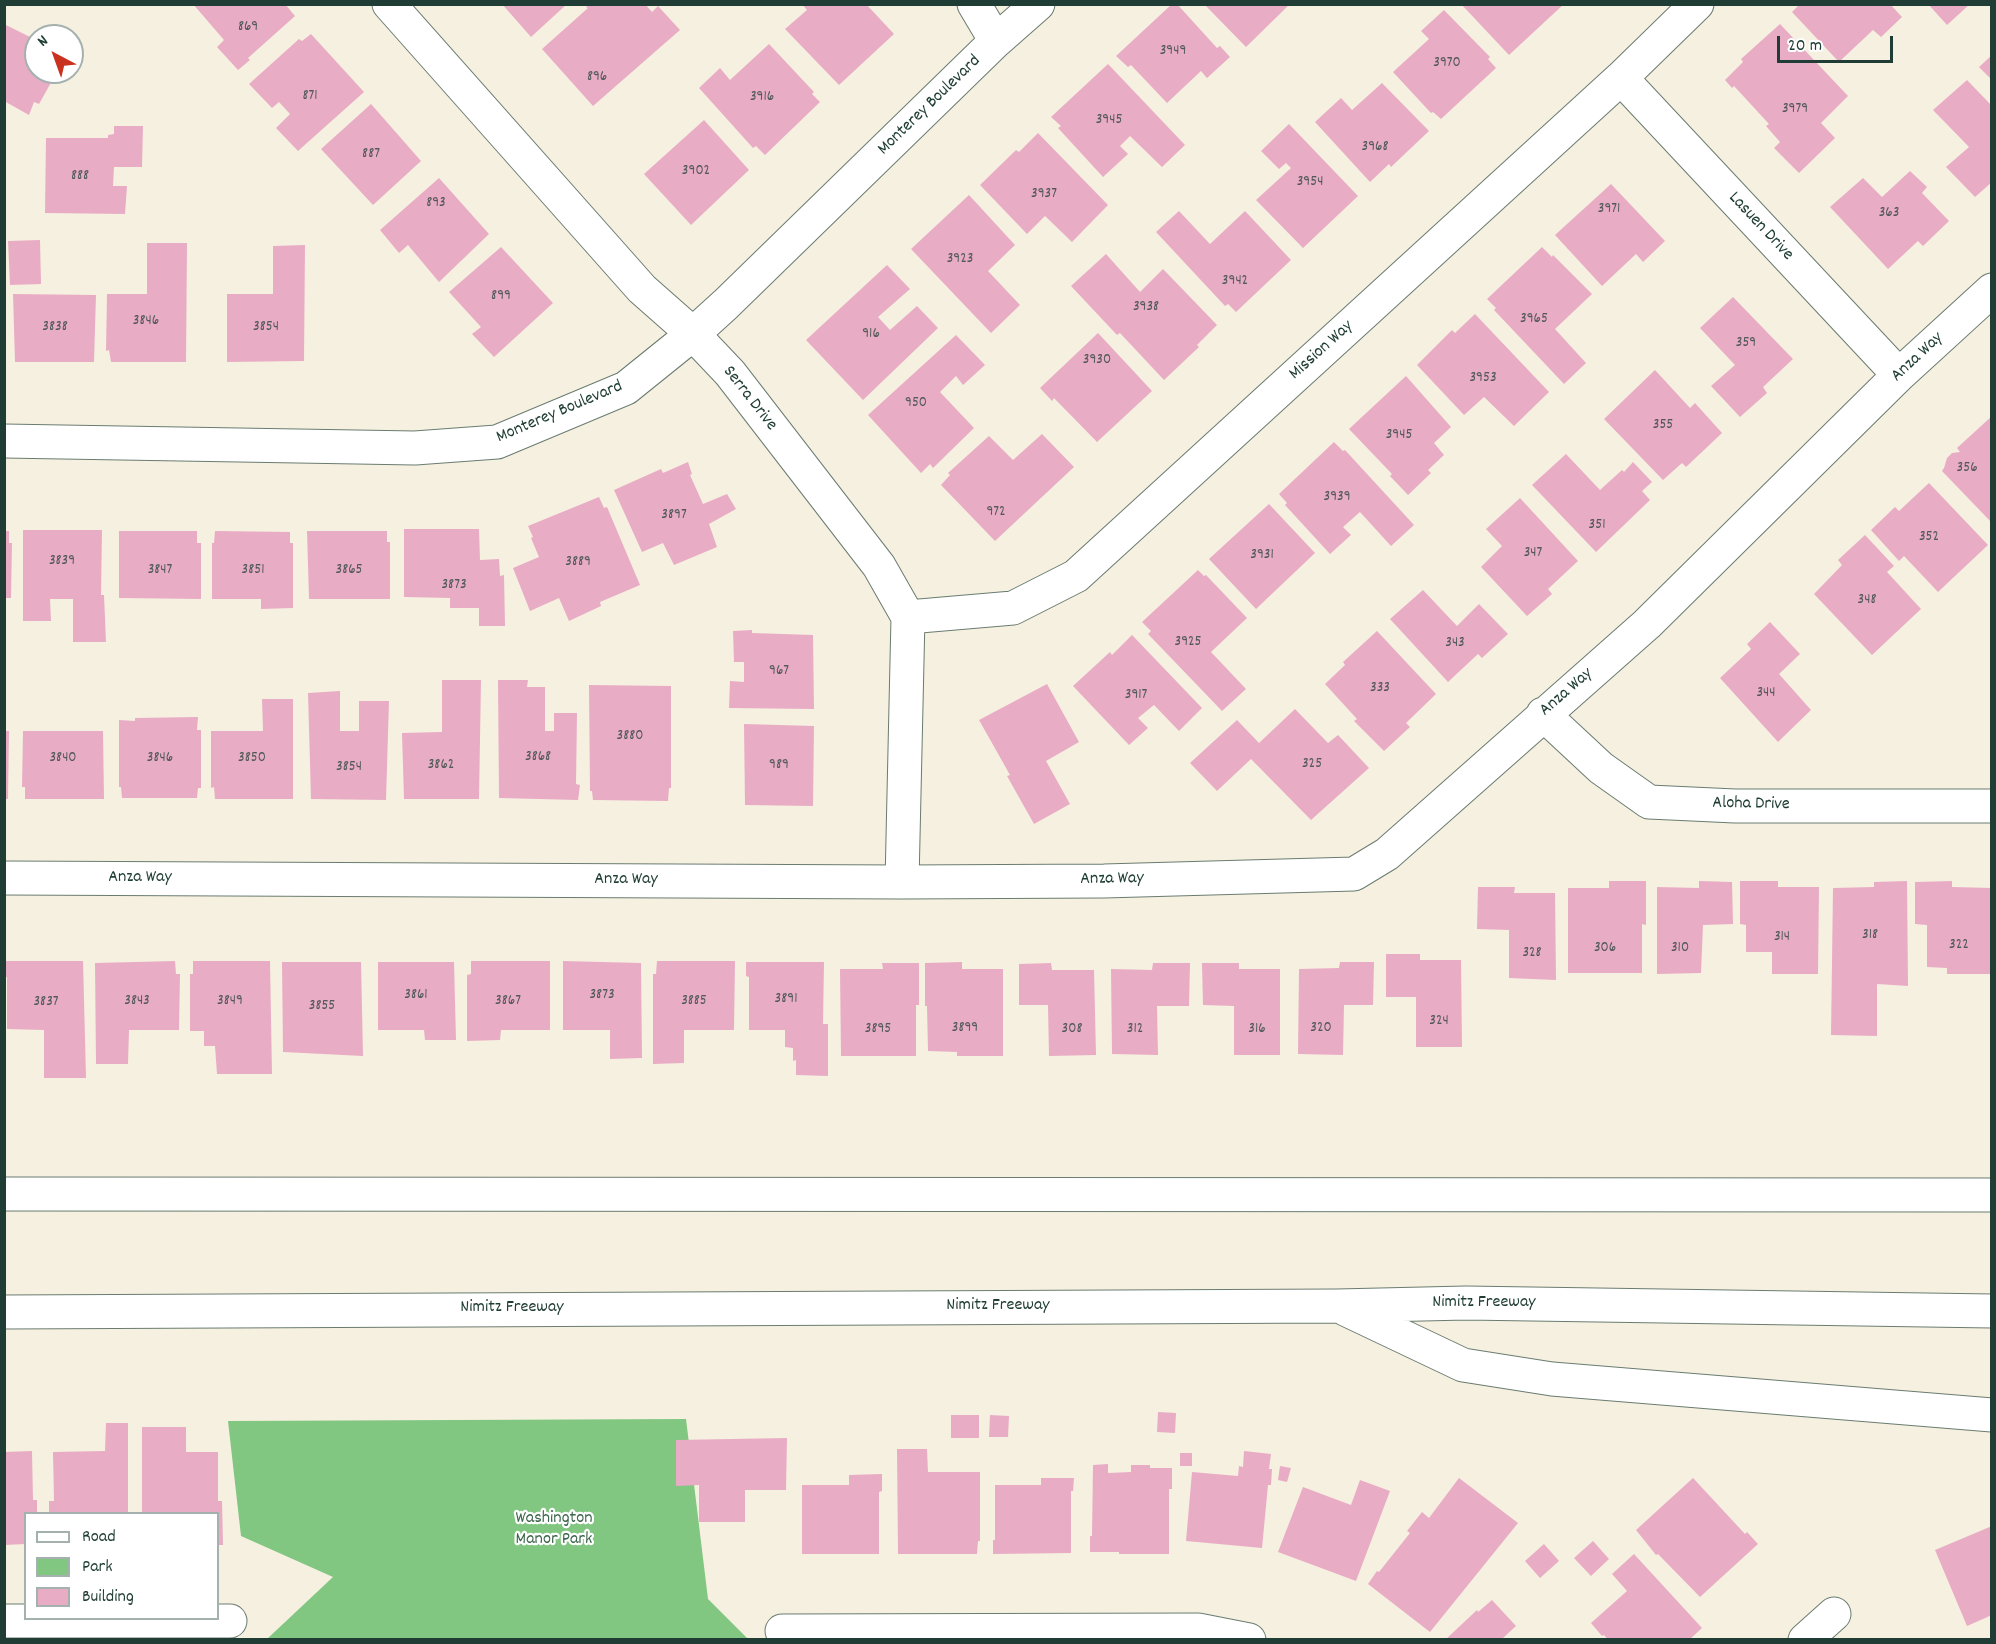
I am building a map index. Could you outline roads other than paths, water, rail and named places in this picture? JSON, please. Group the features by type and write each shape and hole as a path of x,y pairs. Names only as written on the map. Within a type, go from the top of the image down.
{"main road":[{"name":"Serra Drive","path":"389,4 642,289 693,334 730,373 879,567 908,617"},
{"path":"974,4 996,41"},
{"name":"Monterey Boulevard","path":"4,441 415,448 497,442 626,388 726,304 996,41 1038,4"},
{"name":"Mission Way","path":"908,617 1013,608 1076,576 1621,78 1697,4"},
{"name":"Lasuen Drive","path":"1621,78 1899,375"},
{"name":"Anza Way","path":"4,878 902,882 1104,881 1354,874 1387,854 1647,624 1899,375 1992,290"},
{"path":"902,882 908,617"},
{"name":"Aloha Drive","path":"1544,714 1601,768 1649,802 1735,806 1992,806"},
{"path":"4,1194 1992,1195"},
{"name":"Nimitz Freeway","path":"4,1312 1466,1304 1992,1311"},
{"path":"1337,1306 1463,1365 1576,1382 1992,1415"},
{"path":"1805,1640 1834,1614"},
{"path":"4,1621 230,1621"},
{"path":"782,1631 1198,1630 1249,1640"}],"park label":[{"name":"Washington Manor Park","path":"554,1530"}]}
